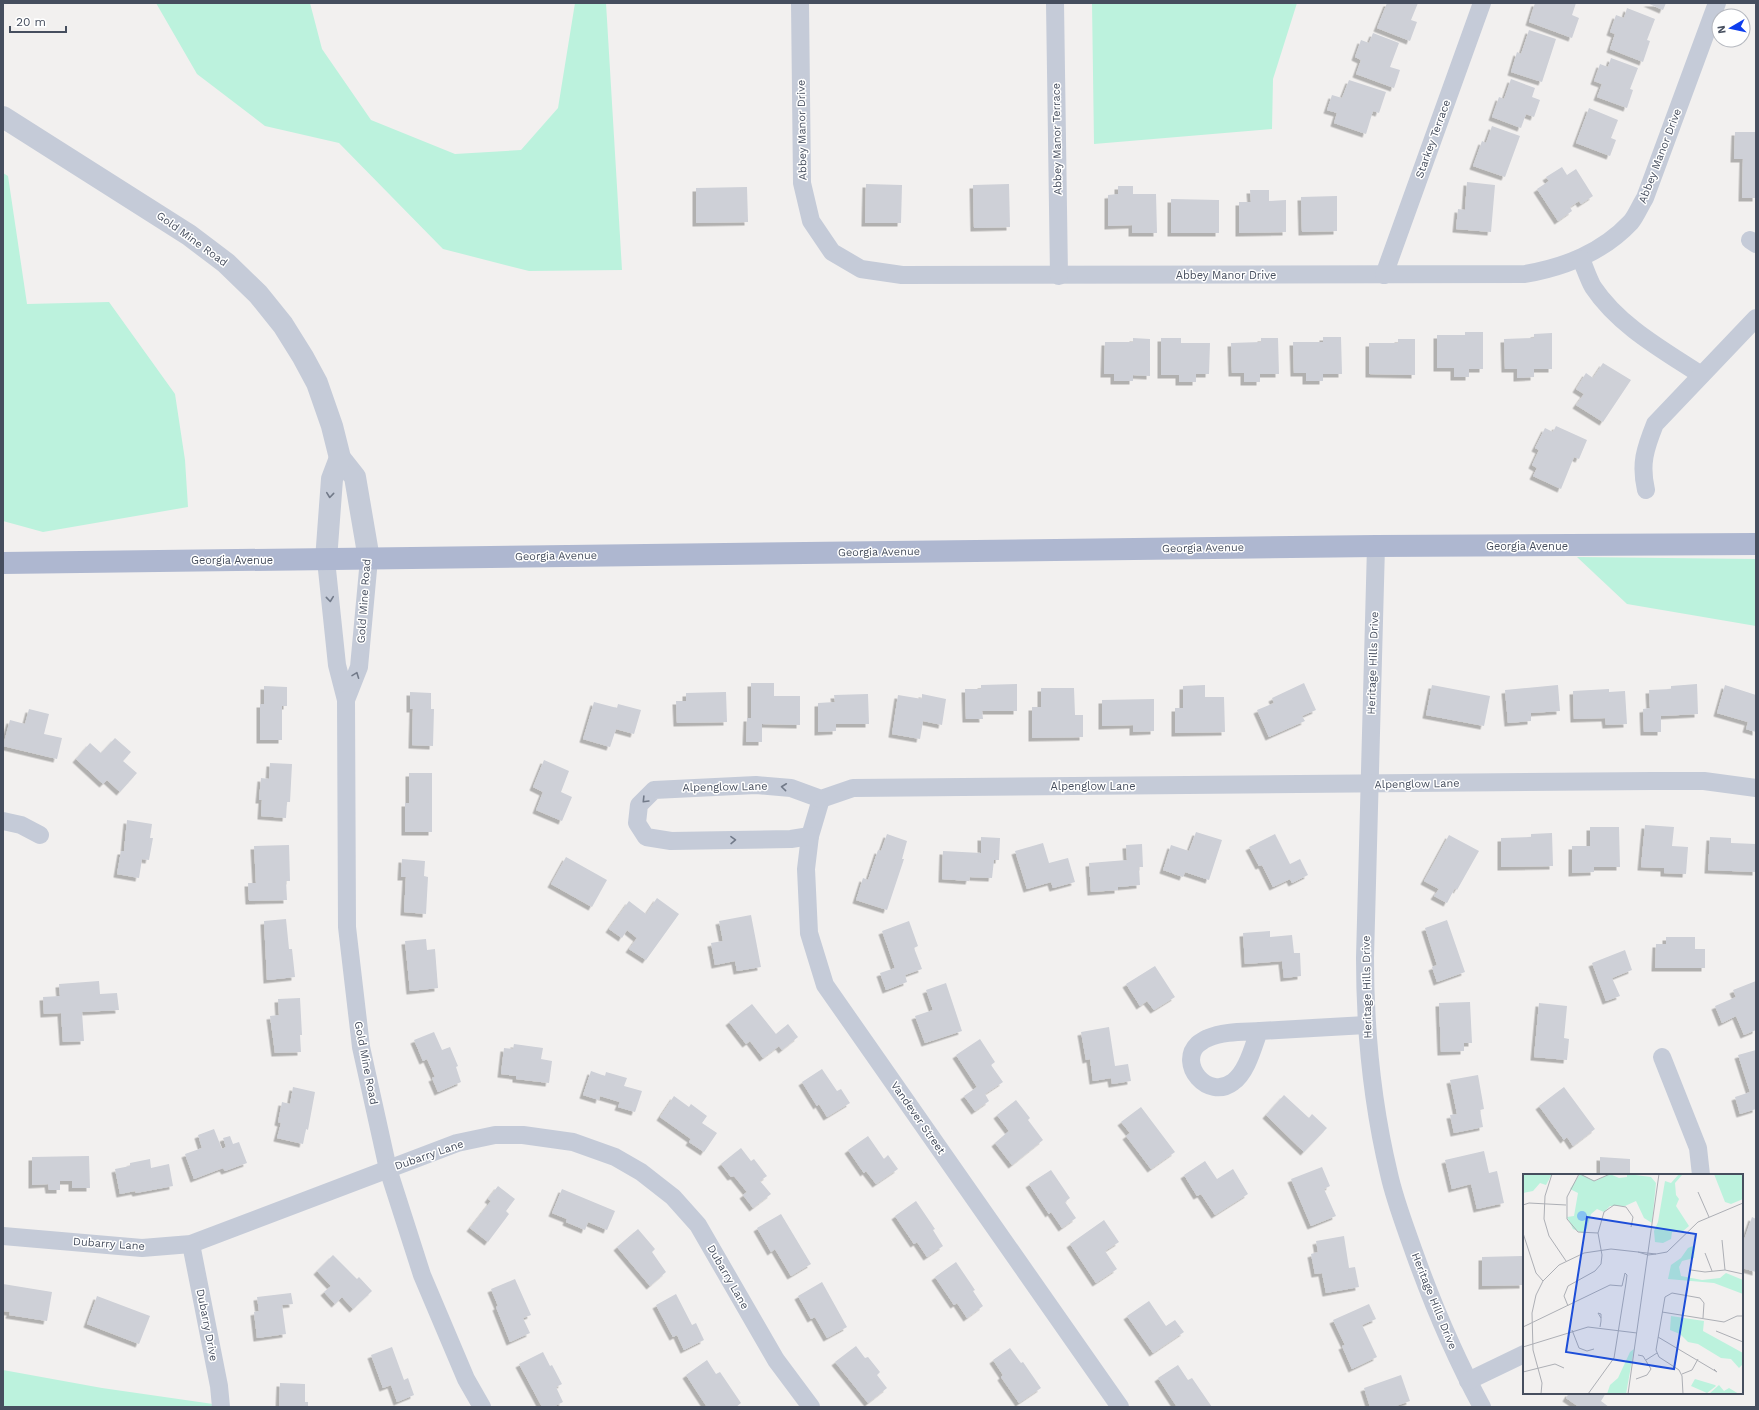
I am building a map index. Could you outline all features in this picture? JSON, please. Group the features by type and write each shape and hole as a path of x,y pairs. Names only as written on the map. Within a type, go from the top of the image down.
{"main road":[{"name":"Georgia Avenue","path":"3,563 1376,546 1756,544"}],"street":[{"name":"Abbey Manor Drive","path":"800,3 802,183 811,221 832,252 861,269 894,274 1059,276 1525,274 1554,269 1581,259 1608,241 1631,222 1645,198 1718,3"},
{"name":"Abbey Manor Terrace","path":"1055,3 1059,276"},
{"name":"Starkey Terrace","path":"1384,275 1482,3"},
{"name":"Gold Mine Road","path":"3,117 212,251 245,280 283,325 311,370 329,414 340,458 354,477 368,559 359,667 346,700"},
{"path":"1581,259 1592,286 1614,311 1639,334 1701,375"},
{"path":"1646,490 1642,473 1647,444 1655,424 1756,318"},
{"name":"Gold Mine Road","path":"340,458 332,479 326,560 337,665 346,700 347,927 362,1047 388,1169 422,1275 466,1379 482,1407"},
{"name":"Heritage Hills Drive","path":"1376,546 1365,958 1366,1025 1375,1097 1389,1176 1401,1216 1422,1273 1468,1381 1482,1407"},
{"name":"Alpenglow Lane","path":"810,836 791,839 671,841 646,837 637,823 639,805 654,790 756,785 791,788 821,800 853,788 1689,781 1739,784 1756,788"},
{"name":"Vandever Street","path":"821,800 810,836 806,869 809,933 825,985 1120,1407"},
{"path":"3,821 21,825 40,835"},
{"path":"1259,1031 1366,1025"},
{"path":"1662,1057 1698,1148 1701,1174"},
{"name":"Dubarry Lane","path":"3,1236 142,1248 191,1244 456,1143 495,1135 523,1135 574,1142 615,1157 641,1172 673,1197 698,1225 776,1360 811,1407"},
{"name":"Dubarry Drive","path":"191,1244 219,1386 221,1407"},
{"path":"1468,1381 1523,1354"}],"green space":[{"path":"156,3 310,3 322,49 371,120 455,154 521,150 558,108 575,3 606,3 622,270 529,271 443,249 339,143 265,126 197,74"},
{"path":"1092,3 1297,3 1273,79 1272,129 1094,144"},
{"path":"3,173 8,176 27,304 109,302 175,394 185,460 188,507 43,532 3,521"},
{"path":"1577,557 1756,559 1756,626 1627,604"},
{"path":"3,1370 102,1388 220,1405 221,1407 3,1407"}],"building":[{"path":"1387,3 1418,3 1411,20 1417,22 1410,41 1377,28"},
{"path":"1535,3 1576,3 1572,15 1579,18 1572,38 1529,22"},
{"path":"1647,3 1666,3 1663,10"},
{"path":"1627,8 1655,19 1647,40 1650,41 1643,62 1610,49 1615,34 1610,32 1616,15 1624,18"},
{"path":"1529,30 1556,39 1542,82 1511,72 1517,52 1521,54"},
{"path":"1373,33 1399,43 1390,67 1400,70 1394,88 1356,74 1361,60 1355,57 1361,40 1369,43"},
{"path":"1611,58 1638,68 1630,89 1633,90 1627,108 1597,97 1602,84 1594,81 1600,64 1608,67"},
{"path":"1511,79 1535,88 1532,97 1540,100 1534,117 1526,114 1521,128 1492,117 1499,97 1504,99"},
{"path":"1349,80 1386,92 1379,113 1373,111 1366,134 1334,123 1337,113 1327,110 1332,95 1342,98"},
{"path":"1589,108 1618,120 1611,138 1616,140 1610,156 1576,143"},
{"path":"1492,126 1520,136 1505,177 1473,166 1482,141 1486,143"},
{"path":"1735,132 1756,132 1756,198 1742,198 1743,159 1734,159"},
{"path":"1562,167 1567,175 1576,169 1593,196 1581,204 1579,201 1570,207 1572,211 1558,221 1537,189 1549,181 1546,177"},
{"path":"1467,182 1495,185 1491,232 1456,229 1458,209 1465,210"},
{"path":"866,184 902,185 901,223 865,223"},
{"path":"1009,184 1010,227 974,228 973,185"},
{"path":"1118,186 1133,186 1133,194 1156,194 1157,233 1132,233 1132,225 1108,226 1108,195 1118,194"},
{"path":"747,187 748,222 696,223 696,188"},
{"path":"1250,190 1269,190 1269,201 1286,200 1286,232 1239,233 1239,202 1251,202"},
{"path":"1337,196 1337,231 1302,232 1301,197"},
{"path":"1171,199 1219,200 1219,233 1171,233"},
{"path":"1465,332 1483,332 1483,369 1469,369 1469,377 1454,377 1454,368 1437,368 1437,335 1465,335"},
{"path":"1552,333 1552,369 1534,369 1534,377 1517,378 1517,369 1505,369 1504,339 1534,338 1534,334"},
{"path":"1323,337 1341,337 1342,374 1323,374 1323,381 1306,381 1306,373 1294,373 1293,342 1323,342"},
{"path":"1133,338 1150,339 1150,376 1133,375 1133,381 1114,381 1114,374 1104,374 1105,342 1133,342"},
{"path":"1161,338 1181,338 1181,343 1210,343 1209,374 1196,374 1196,382 1179,382 1179,375 1161,375"},
{"path":"1261,338 1278,338 1279,374 1260,374 1260,382 1244,382 1244,373 1232,373 1231,343 1261,342"},
{"path":"1398,339 1415,339 1415,375 1369,374 1369,343 1398,343"},
{"path":"1603,363 1631,380 1603,422 1576,405 1584,394 1576,389 1586,373 1593,378"},
{"path":"1556,426 1587,440 1579,459 1574,457 1561,489 1533,476 1537,468 1532,465 1539,450 1535,448 1545,428 1553,432"},
{"path":"751,683 774,683 774,696 800,696 800,725 762,724 762,742 746,742 747,718 751,718"},
{"path":"1304,683 1316,710 1302,716 1305,721 1269,737 1257,710 1274,703 1272,698"},
{"path":"1017,684 1017,711 982,711 983,719 966,719 965,689 981,689 981,685"},
{"path":"1697,684 1698,714 1661,716 1661,732 1644,732 1643,709 1650,708 1649,690 1671,689 1671,686"},
{"path":"1205,685 1205,697 1224,697 1225,732 1175,733 1175,708 1183,708 1183,686"},
{"path":"1432,685 1490,696 1484,726 1426,715"},
{"path":"1558,685 1560,711 1531,713 1531,721 1508,723 1505,690"},
{"path":"1725,685 1756,695 1756,732 1746,729 1748,722 1717,713"},
{"path":"264,686 287,687 287,706 282,706 282,740 260,740 260,704 264,704"},
{"path":"1041,688 1074,688 1075,715 1083,715 1083,737 1032,738 1032,707 1041,707"},
{"path":"1609,689 1609,692 1625,691 1627,724 1606,725 1605,718 1574,719 1573,691"},
{"path":"410,692 431,693 431,709 434,709 433,746 412,745 413,709 410,709"},
{"path":"726,692 727,722 677,723 676,701 686,701 686,693"},
{"path":"868,694 869,724 836,724 836,731 818,732 818,703 835,702 834,695"},
{"path":"922,694 946,699 942,725 923,721 920,739 892,734 898,695 922,699"},
{"path":"1154,699 1154,731 1133,732 1133,725 1102,726 1102,700"},
{"path":"594,702 617,708 618,704 641,710 634,734 616,729 610,747 583,739"},
{"path":"29,709 49,714 44,734 62,738 57,759 3,746 10,720 25,724"},
{"path":"115,738 131,752 123,761 137,773 120,792 107,780 103,784 76,759 90,743 101,753"},
{"path":"544,760 569,771 561,792 572,797 562,821 536,810 543,792 533,787"},
{"path":"270,763 292,764 290,802 287,802 286,818 261,816 262,800 259,800 261,778 269,779"},
{"path":"409,773 432,773 432,832 405,832 405,803 409,803"},
{"path":"127,820 152,824 150,838 153,838 149,860 142,859 139,878 117,874 121,851 124,851"},
{"path":"1645,825 1674,827 1672,846 1688,847 1686,874 1664,873 1664,868 1641,867"},
{"path":"1590,827 1619,827 1620,867 1594,867 1594,872 1572,873 1572,846 1590,846"},
{"path":"1196,832 1222,840 1209,880 1185,872 1183,877 1163,870 1171,845 1189,851"},
{"path":"1552,833 1553,866 1501,867 1501,838 1531,837 1531,834"},
{"path":"887,834 907,841 902,859 904,859 887,910 856,900 863,878 868,880 878,850 881,851"},
{"path":"1275,834 1290,864 1300,859 1308,875 1292,883 1290,879 1273,887 1262,865 1259,866 1249,847"},
{"path":"1449,835 1479,851 1457,890 1455,888 1447,903 1434,896 1439,889 1424,881"},
{"path":"981,837 1000,838 999,860 994,860 992,878 970,877 969,881 942,879 943,851 981,853"},
{"path":"1710,837 1731,838 1731,843 1756,844 1756,872 1708,870"},
{"path":"1043,843 1049,863 1068,858 1075,882 1053,888 1051,882 1027,889 1015,851"},
{"path":"1142,844 1143,867 1139,867 1140,885 1118,887 1118,890 1091,892 1089,863 1127,860 1126,845"},
{"path":"289,845 290,881 286,881 287,900 249,901 248,883 256,883 254,846"},
{"path":"566,857 607,880 592,907 551,884"},
{"path":"402,859 425,861 424,876 428,877 426,914 404,912 406,877 401,877"},
{"path":"657,898 679,914 646,960 629,949 637,938 627,930 622,938 609,929 629,901 646,914"},
{"path":"751,915 761,967 737,971 735,961 715,965 711,943 723,941 719,921"},
{"path":"286,919 289,949 292,949 295,977 267,980 264,921"},
{"path":"1447,920 1465,972 1437,982 1432,967 1437,965 1425,928"},
{"path":"909,921 918,946 914,948 922,969 905,975 907,982 886,990 880,973 895,968 882,931"},
{"path":"1270,931 1270,937 1292,935 1294,953 1300,953 1301,976 1284,978 1282,961 1245,964 1243,933"},
{"path":"1666,937 1695,937 1695,949 1705,949 1705,968 1655,968 1656,944 1666,944"},
{"path":"426,939 427,950 435,949 438,988 410,991 405,941"},
{"path":"1625,950 1632,970 1612,978 1620,996 1606,1001 1592,963"},
{"path":"1155,966 1175,997 1154,1010 1147,1001 1140,1006 1126,984"},
{"path":"99,981 100,994 117,993 119,1010 82,1012 84,1041 63,1042 61,1013 44,1014 43,997 60,996 59,984"},
{"path":"1756,981 1756,1030 1744,1035 1736,1016 1722,1023 1715,1006 1736,997 1733,990"},
{"path":"946,983 962,1031 925,1043 915,1016 933,1010 926,990"},
{"path":"300,998 302,1035 300,1035 301,1052 275,1053 270,1016 279,1015 278,999"},
{"path":"1470,1002 1472,1043 1464,1043 1464,1051 1441,1052 1439,1003"},
{"path":"1539,1003 1567,1006 1564,1038 1569,1039 1567,1060 1534,1057"},
{"path":"752,1004 776,1034 788,1024 798,1037 782,1050 779,1046 763,1058 750,1041 746,1044 729,1022"},
{"path":"1109,1027 1115,1066 1128,1064 1131,1081 1112,1084 1111,1078 1093,1081 1090,1059 1086,1060 1081,1032"},
{"path":"434,1032 442,1050 450,1047 458,1066 456,1067 461,1082 438,1092 432,1078 435,1077 427,1059 423,1061 414,1040"},
{"path":"980,1039 995,1062 991,1065 1003,1082 985,1094 989,1101 975,1111 964,1096 977,1087 956,1055"},
{"path":"514,1044 543,1048 541,1059 552,1061 549,1083 516,1079 516,1076 501,1074 504,1048 513,1049"},
{"path":"1756,1050 1756,1109 1740,1114 1735,1097 1750,1092 1738,1055"},
{"path":"822,1069 837,1091 841,1089 850,1103 827,1117 819,1104 817,1106 802,1082"},
{"path":"591,1071 605,1076 606,1072 627,1078 624,1086 642,1091 635,1112 618,1107 620,1102 600,1096 599,1100 583,1095"},
{"path":"1478,1075 1484,1109 1480,1110 1483,1127 1454,1133 1450,1115 1457,1114 1450,1080"},
{"path":"293,1087 315,1092 308,1130 306,1129 303,1144 277,1138 281,1123 278,1122 282,1102 290,1104"},
{"path":"1564,1087 1595,1129 1573,1146 1567,1137 1564,1140 1539,1106"},
{"path":"1284,1095 1309,1118 1312,1114 1327,1128 1304,1152 1266,1115"},
{"path":"674,1096 689,1107 691,1104 707,1116 702,1123 717,1133 704,1152 689,1142 691,1139 660,1117"},
{"path":"1016,1100 1030,1118 1028,1120 1043,1140 1012,1165 995,1143 1009,1131 997,1115"},
{"path":"1141,1107 1175,1152 1151,1169 1126,1136 1130,1133 1121,1122"},
{"path":"214,1129 222,1149 226,1147 223,1138 230,1136 233,1144 239,1142 247,1163 225,1171 223,1168 194,1179 185,1154 202,1148 198,1135"},
{"path":"868,1136 884,1159 888,1155 898,1169 876,1184 866,1171 864,1173 848,1150"},
{"path":"741,1148 751,1161 754,1159 767,1176 760,1181 771,1194 753,1208 743,1195 747,1192 734,1176 731,1177 721,1164"},
{"path":"1484,1151 1489,1173 1497,1171 1504,1203 1477,1209 1471,1184 1452,1189 1445,1160"},
{"path":"89,1156 90,1188 72,1188 72,1181 60,1181 60,1190 49,1190 48,1184 32,1185 32,1157"},
{"path":"1600,1157 1630,1159 1630,1174 1600,1174"},
{"path":"150,1159 151,1168 169,1164 173,1186 136,1193 135,1191 120,1194 115,1169 130,1166 130,1163"},
{"path":"1205,1161 1217,1179 1233,1169 1248,1194 1215,1215 1201,1194 1197,1196 1184,1175"},
{"path":"1322,1167 1330,1186 1324,1189 1336,1216 1311,1226 1291,1179"},
{"path":"1051,1170 1070,1198 1065,1202 1076,1218 1062,1228 1051,1212 1049,1214 1029,1184"},
{"path":"498,1186 515,1199 506,1211 509,1214 488,1242 470,1228 491,1201 488,1199"},
{"path":"562,1189 615,1211 607,1230 588,1222 585,1230 566,1222 567,1219 552,1213"},
{"path":"916,1201 935,1229 933,1230 943,1246 927,1257 917,1242 914,1244 895,1216"},
{"path":"781,1214 811,1264 791,1276 775,1249 771,1252 757,1228"},
{"path":"1752,1217 1756,1219 1756,1272 1743,1268 1743,1243"},
{"path":"1104,1220 1119,1242 1105,1251 1117,1269 1096,1283 1070,1244"},
{"path":"638,1229 655,1249 652,1252 666,1272 650,1286 617,1247"},
{"path":"1344,1236 1349,1268 1355,1267 1359,1287 1326,1293 1322,1273 1315,1274 1311,1254 1318,1252 1316,1241"},
{"path":"333,1255 357,1279 359,1277 372,1291 353,1309 342,1297 335,1304 324,1292 331,1286 317,1271"},
{"path":"1522,1256 1523,1285 1482,1286 1482,1257"},
{"path":"956,1262 975,1290 973,1291 983,1306 967,1318 957,1303 954,1305 935,1277"},
{"path":"515,1279 531,1315 523,1318 530,1333 510,1342 496,1307 498,1306 491,1289"},
{"path":"822,1282 847,1327 827,1338 815,1317 811,1319 798,1296"},
{"path":"3,1284 52,1292 47,1321 9,1315 10,1312 3,1311"},
{"path":"291,1293 293,1304 282,1305 286,1334 257,1338 254,1312 259,1311 257,1297"},
{"path":"676,1294 692,1325 696,1323 704,1340 684,1350 677,1335 673,1337 656,1305"},
{"path":"97,1296 150,1316 139,1344 87,1324"},
{"path":"1149,1301 1166,1326 1175,1320 1184,1332 1153,1353 1127,1316"},
{"path":"1369,1304 1376,1319 1362,1325 1377,1357 1352,1369 1342,1346 1345,1345 1333,1320"},
{"path":"856,1346 865,1358 868,1357 880,1372 877,1375 887,1388 868,1403 835,1362"},
{"path":"392,1347 404,1380 408,1378 414,1395 397,1402 391,1385 383,1388 371,1355"},
{"path":"1010,1348 1021,1363 1023,1362 1041,1388 1019,1403 1001,1377 1003,1375 993,1360"},
{"path":"543,1352 562,1384 556,1387 563,1402 553,1407 542,1407 519,1364"},
{"path":"707,1360 716,1374 720,1372 741,1403 736,1407 707,1407 686,1375"},
{"path":"1178,1365 1188,1380 1192,1378 1212,1407 1177,1407 1158,1378"},
{"path":"1401,1375 1410,1401 1393,1407 1370,1407 1364,1388"},
{"path":"280,1383 305,1384 305,1402 308,1402 308,1407 279,1407"},
{"path":"1568,1394 1605,1394 1601,1401 1609,1407 1579,1407 1566,1398"}]}
